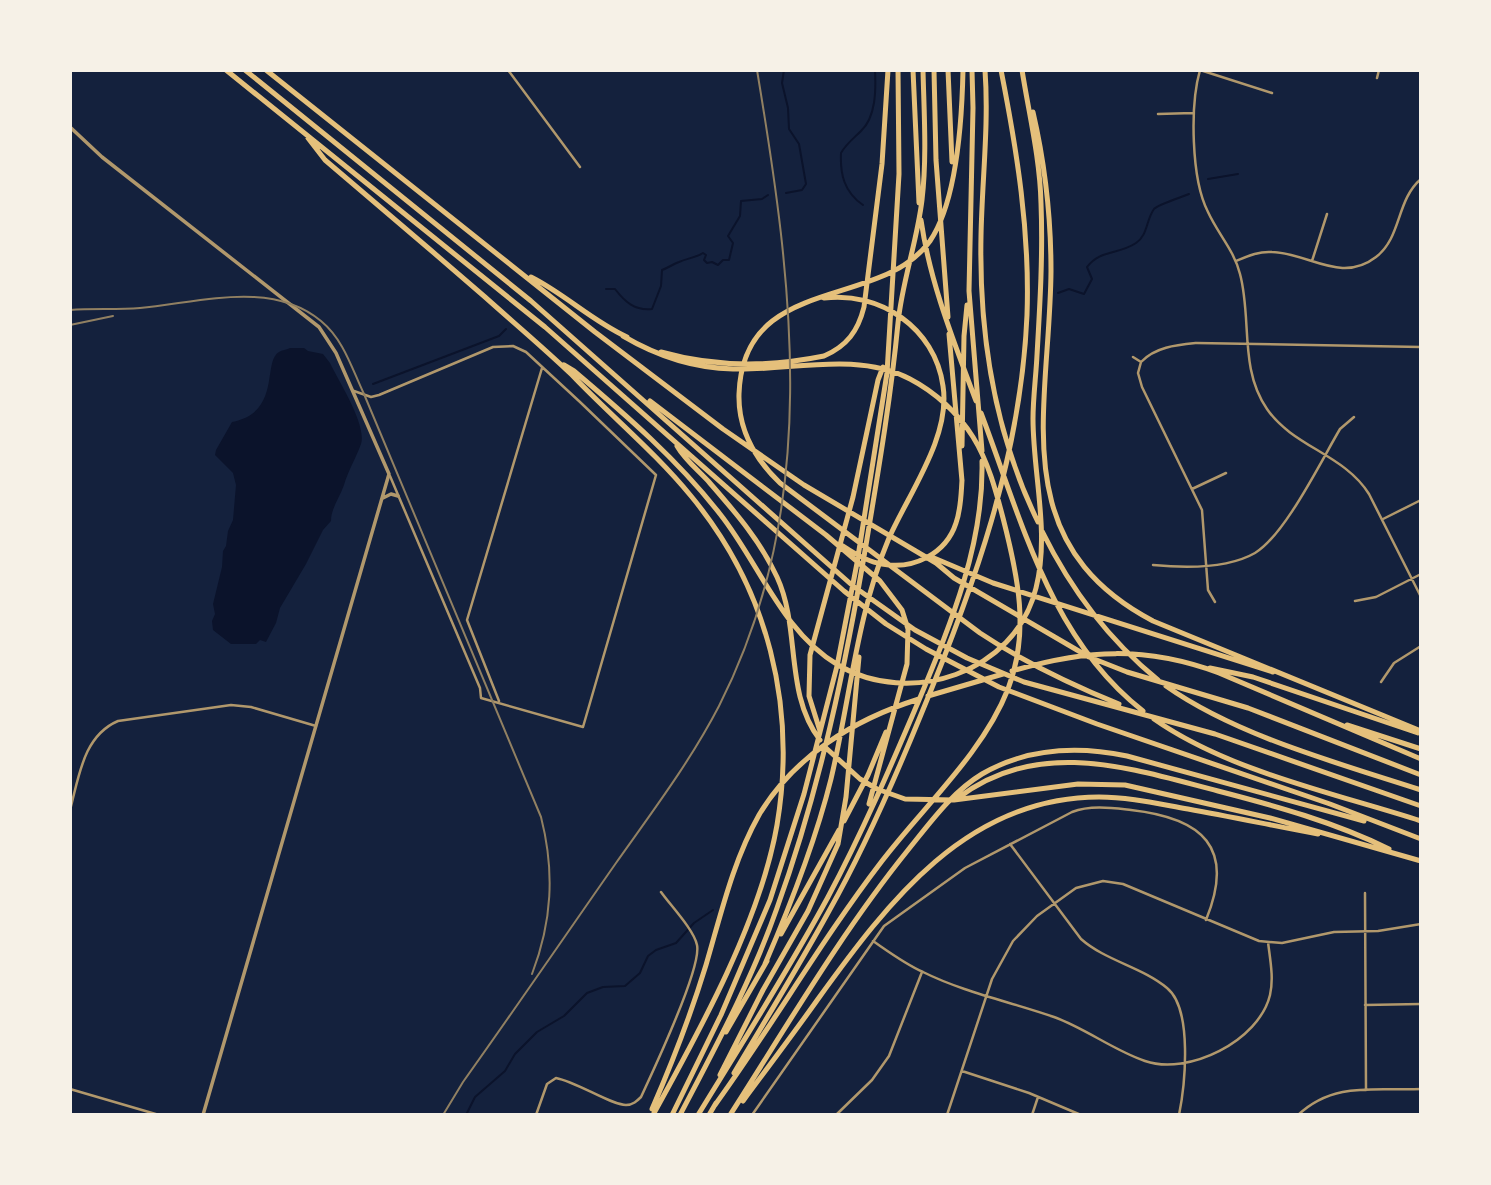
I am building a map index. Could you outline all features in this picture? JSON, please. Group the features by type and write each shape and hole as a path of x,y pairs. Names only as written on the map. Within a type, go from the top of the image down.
{"highway":[{"path":"226,70 483,275 886,624 954,666 1027,699 1330,804 1421,839"},
{"path":"245,70 490,267 820,556 888,612 939,644 994,670 1055,691 1215,734 1421,806"},
{"path":"266,70 723,429 804,485 936,563 954,578 1089,657 1248,708 1421,775"},
{"path":"813,362 850,339 861,318 881,164 888,70"},
{"path":"672,1115 748,955 774,889 804,794 840,654 885,396 899,174 898,70"},
{"path":"914,70 919,203 925,248 934,282 1035,556 1050,592 1071,630 1112,683 1173,732 1228,759 1421,821"},
{"path":"705,1067 776,911 818,778 836,705 858,595 886,427 898,320 922,201 925,144 923,70"},
{"path":"934,70 936,160 962,481"},
{"path":"948,70 952,160 948,200"},
{"path":"963,70 960,116 948,200 928,243 908,261 877,277 811,300 778,317 760,335 747,356 739,390 741,415 748,441 768,471 800,498 980,633 1057,678 1136,711"},
{"path":"826,535 873,562 895,566 919,562 941,547 956,526 962,481 964,336 969,291 972,70"},
{"path":"985,70 987,102 980,260 989,365 1012,456 1026,496 1047,541 1103,625 1131,656 1181,696 1216,716 1271,739 1421,790"},
{"path":"709,1115 847,878 903,758 951,640 978,565 1004,479 1015,428 1022,375 1027,282 1020,176 1001,70"},
{"path":"562,364 575,371 632,420 676,463 722,516 799,632 834,663 868,680 890,684 929,682 956,675 980,662 1010,637 1026,613 1036,589 1039,569 1039,506 1033,421 1041,200 1022,70"},
{"path":"1022,70 1041,147 1049,228 1051,272 1043,447 1045,479 1057,521 1072,551 1109,593 1136,612 1174,631 1264,665 1421,732"},
{"path":"306,135 325,160 562,364 691,495 720,534 752,595 766,631 775,668 782,738 782,778 777,825 749,920 685,1057 651,1115"},
{"path":"520,272 549,286 623,336 660,351 694,360 738,364 813,362 857,365 906,377 938,397 973,437 996,493 1016,570 1020,600 1020,643 1010,686 997,714 975,747 916,818 838,921 762,1040 715,1105"},
{"path":"698,1115 778,985 840,874 932,669 970,561 977,534 982,484 981,435 969,291"},
{"path":"765,964 796,889 825,802 859,643 887,542 932,450 943,416 943,387 937,361 920,335 900,316 874,302 845,297 811,300"},
{"path":"844,765 827,744 811,706 808,682 812,641 853,497 878,380 888,354"},
{"path":"620,379 826,535 880,581 902,610 908,629 908,653 878,775 857,837"},
{"path":"674,440 682,454 764,549 788,608 797,686 805,714 815,734 827,750 860,779 877,789 905,799 937,801 1078,784 1125,785 1231,808 1421,861"},
{"path":"906,545 993,583 1296,680"},
{"path":"709,1097 773,972 808,911 838,844 848,783 859,643"},
{"path":"651,1115 676,1054 736,868 759,815 790,774 836,736 878,714 1021,669 1073,656 1139,653 1252,677 1421,732"},
{"path":"1198,666 1421,759"},
{"path":"680,1115 868,775 895,709"},
{"path":"1315,714 1421,749"},
{"path":"731,1115 857,918 897,863 952,798 973,780 1002,765 1030,755 1065,750 1097,751 1137,759 1401,832"},
{"path":"936,816 985,780 1007,771 1041,764 1085,762 1116,765 1318,819 1401,855"},
{"path":"731,1115 864,936 901,892 960,842 1015,813 1072,798 1127,798 1356,842"}],"street":[{"path":"508,70 580,167"},
{"path":"1272,93 1200,70 1195,89 1196,167 1200,192 1208,214 1236,261 1243,288 1253,380 1268,409 1289,430 1359,479 1421,597"},
{"path":"1377,78 1379,70"},
{"path":"1158,114 1195,113"},
{"path":"70,127 102,157 319,327 331,344 354,391 480,688 481,698 583,727 656,475 520,349 500,345 379,395 371,397 354,391"},
{"path":"1236,261 1271,252 1334,268 1362,265 1375,258 1390,242 1405,198 1421,179"},
{"path":"1312,262 1327,214"},
{"path":"1215,602 1209,594 1203,516 1142,387 1139,373 1141,362 1151,353 1175,346 1248,344 1421,347"},
{"path":"1133,357 1141,362"},
{"path":"499,703 467,620 542,369"},
{"path":"1153,565 1207,564 1241,559 1268,543 1282,526 1340,429 1354,417"},
{"path":"1192,489 1226,473"},
{"path":"203,1115 389,474"},
{"path":"382,500 391,494 398,496"},
{"path":"1382,520 1421,500"},
{"path":"1355,601 1376,597 1421,575"},
{"path":"1381,682 1394,663 1421,646"},
{"path":"70,810 91,743 102,729 118,721 231,705 251,707 316,726"},
{"path":"752,1115 887,923 956,873 1072,813 1089,808 1139,811 1180,820 1194,828 1204,838 1216,864 1217,882 1206,920"},
{"path":"1010,844 1086,944 1170,990 1180,1009 1184,1063 1179,1115"},
{"path":"947,1115 986,995 996,970 1013,941 1030,921 1082,885 1111,881 1123,884 1250,939 1268,942 1293,942 1334,932 1421,924"},
{"path":"536,1115 548,1084 556,1078 624,1105 636,1102 665,1046 697,957 697,944 691,933 661,892"},
{"path":"1365,893 1366,1090"},
{"path":"873,941 922,972 1064,1021 1145,1061 1169,1065 1206,1057 1226,1047 1246,1032 1261,1014 1272,988 1268,942"},
{"path":"836,1115 872,1080 889,1056 922,972"},
{"path":"1365,1005 1421,1004"},
{"path":"962,1071 1081,1115"},
{"path":"70,1089 159,1115"},
{"path":"1297,1115 1315,1101 1341,1091 1421,1089"},
{"path":"1032,1115 1038,1097"}],"water":[{"path":"290,348 304,348 323,354 330,363 356,415 362,436 361,444 334,507 331,521 323,530 280,608 266,642 260,640 256,644 231,644 213,630 212,621 223,551 233,520 236,485 233,473 215,455 232,422 248,417 258,408 268,387 274,357"}],"waterway":[{"path":"784,70 782,83 788,108 789,129 799,144 806,184 802,190 786,193"},
{"path":"863,205 851,194 844,182 841,153 870,118 875,94 875,70"},
{"path":"1208,179 1238,174"},
{"path":"1058,293 1069,289 1084,294 1092,279 1087,267 1092,261 1136,243 1143,236 1154,209 1189,194"},
{"path":"606,289 615,289 635,307 652,309 661,286 662,270 703,253 707,263 718,265 723,260 729,260 733,243 728,236 740,216 741,201 762,199 768,195"},
{"path":"373,384 499,336 506,329"},
{"path":"466,1115 475,1097 505,1071 515,1054 537,1032 564,1016 587,993 603,987 625,986 640,973 648,956 676,943 694,923 713,910"}],"railway":[{"path":"443,1115 463,1082 683,767 719,706 752,629 773,551 786,473 790,393 788,313 781,232 757,70"},
{"path":"70,310 140,308 210,299 257,297 301,308 321,321 336,337 364,394 541,817 548,857 549,897 544,935 532,974"},
{"path":"70,325 113,316"}]}
